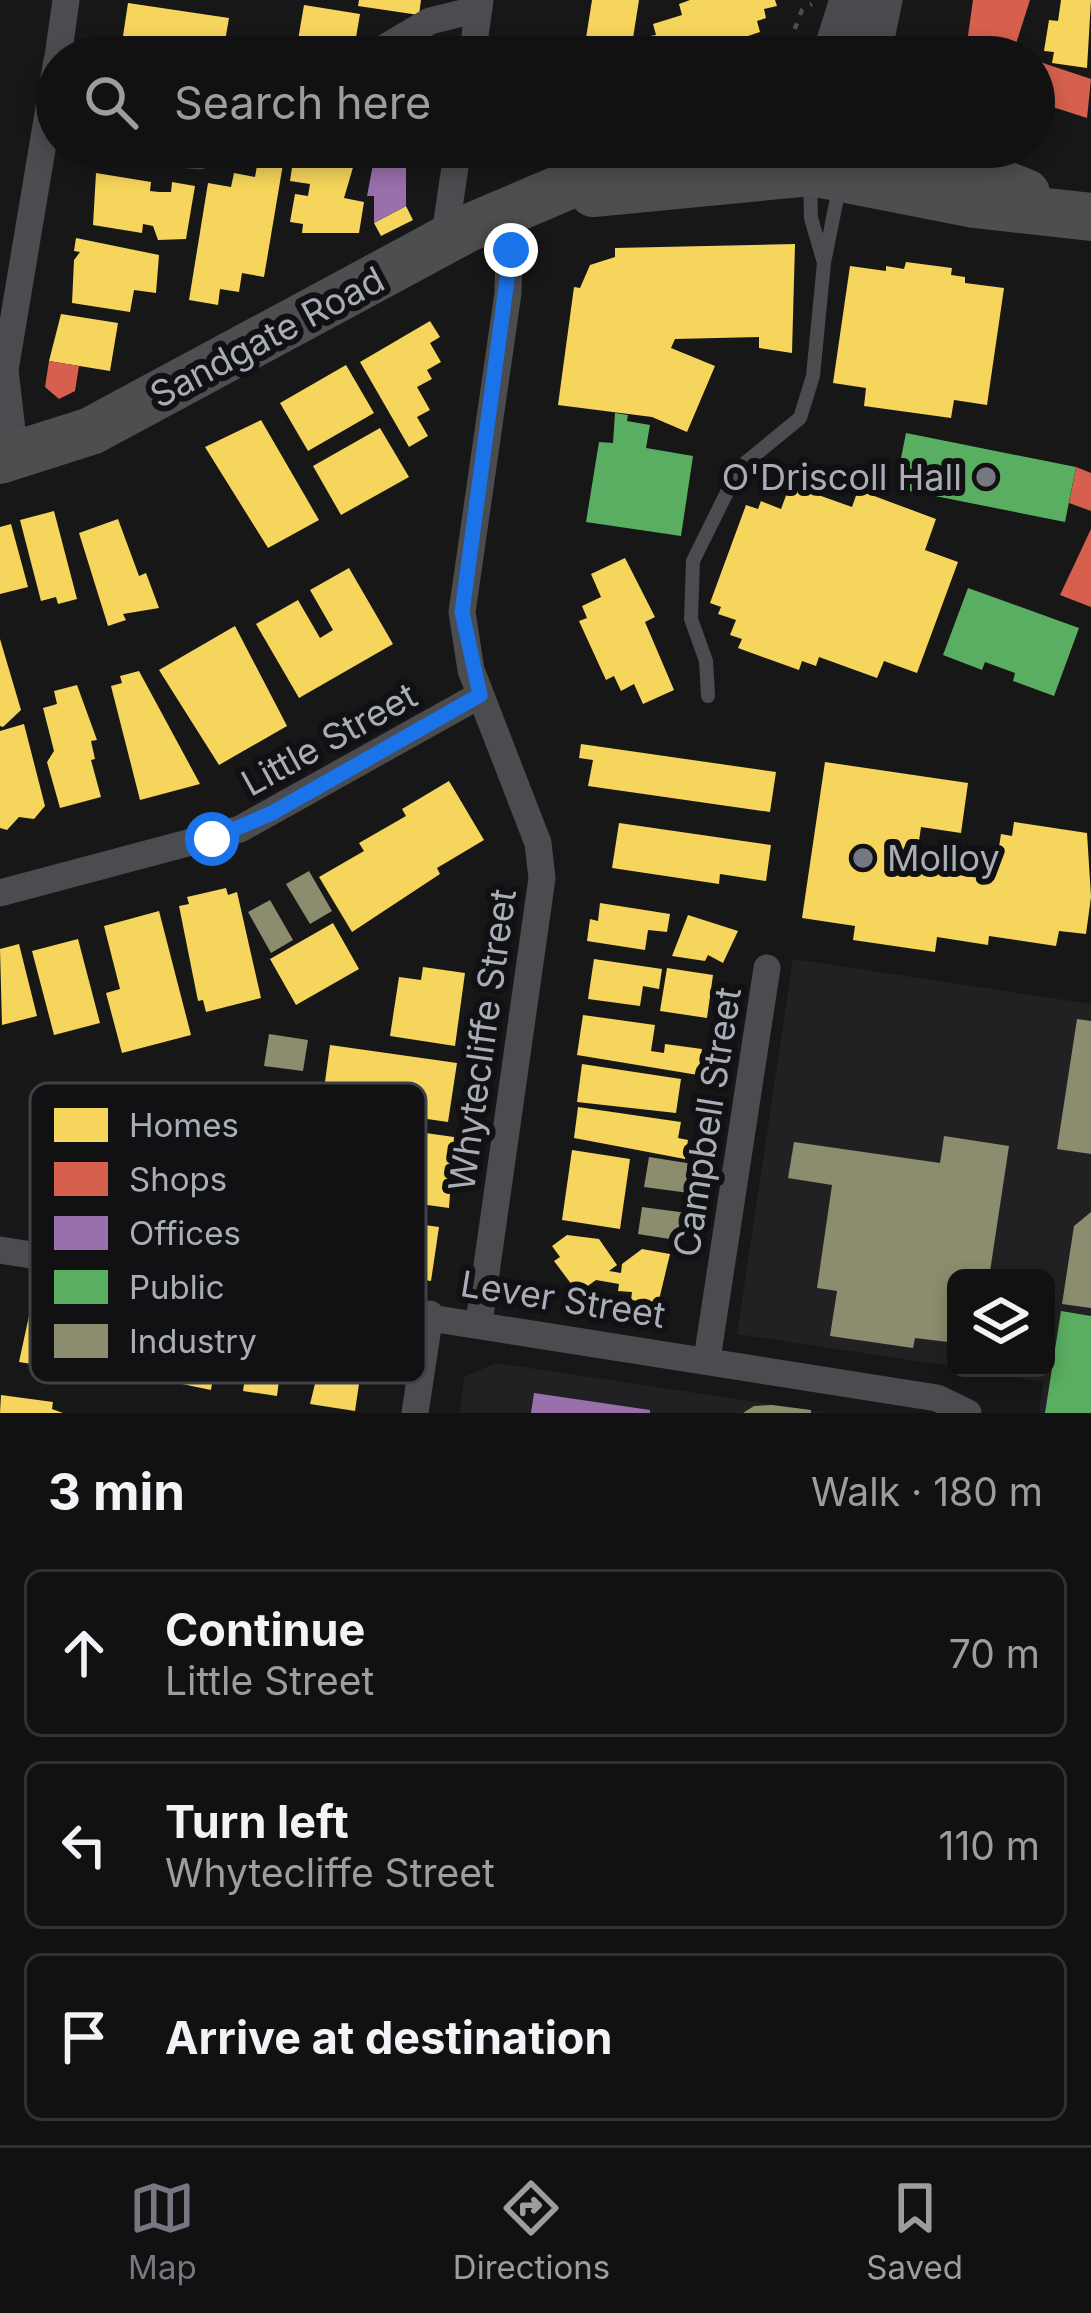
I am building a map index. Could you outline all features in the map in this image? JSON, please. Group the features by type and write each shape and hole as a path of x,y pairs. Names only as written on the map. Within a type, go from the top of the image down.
{"highway":[{"name":"Sandgate Road","path":"8,458 92,431 444,241 609,168"},
{"name":"Sandgate Road","path":"519,206 777,168"},
{"name":"Sandgate Road","path":"848,168 928,196 1091,217"},
{"name":"Sandgate Road","path":"963,168 1091,217"}],"street":[{"path":"61,36 66,0"},
{"path":"876,36 884,0"},
{"path":"833,36 836,3"},
{"path":"405,36 430,21 480,4 475,36"},
{"path":"8,458 5,370 46,168"},
{"path":"444,241 455,168"},
{"name":"Whytecliffe Street","path":"479,1322 542,878 538,844 480,695 462,612 519,206"},
{"name":"Little Street","path":"0,893 240,829 480,695"},
{"name":"Campbell Street","path":"707,1358 767,968"},
{"name":"Lever Street","path":"0,1250 30,1254"},
{"name":"Lever Street","path":"426,1313 937,1398 968,1413"},
{"path":"426,1340 430,1314"},
{"path":"415,1413 420,1383"}],"lane":[{"path":"824,263 811,218 826,168"},
{"path":"708,696 706,662 692,619 693,561 740,468 800,418 813,376 828,168"}],"path":[{"path":"792,36 802,10 836,3"}],"shaded area":[{"path":"793,959 1091,1004 1091,1413 1039,1413 1043,1382 1013,1377 1055,1377 1055,1269 947,1269 947,1366 737,1334"},
{"path":"496,1363 829,1413 460,1413 464,1377"}],"building: Homes":[{"path":"359,0 421,0 419,15 358,6"},
{"path":"592,0 639,0 633,36 586,36"},
{"path":"775,0 777,6 764,9 766,18 757,21 760,32 748,36 650,36 656,35 653,24 682,15 679,4"},
{"path":"1061,0 1091,0 1087,68 1055,63 1055,36 1046,36 1049,20 1058,21"},
{"path":"128,3 229,18 226,36 123,36"},
{"path":"304,5 360,14 356,36 299,36"},
{"path":"257,168 282,168 264,277 242,273 239,292 220,289 218,305 189,300 208,183 231,187 234,173 255,177"},
{"path":"292,168 353,168 344,198 364,202 359,233 302,233 303,224 290,222 295,194 308,196 310,184 290,181"},
{"path":"96,173 151,182 150,191 171,192 172,182 195,186 186,239 158,240 153,226 143,224 142,233 93,225"},
{"path":"406,206 413,220 381,236 374,223"},
{"path":"76,238 159,255 156,293 134,290 130,312 72,303 74,260 80,252 74,251"},
{"path":"795,244 792,353 759,348 759,337 675,339 671,348 715,366 687,432 652,417 558,405 574,287 580,288 590,265 615,257 615,248"},
{"path":"906,262 952,268 951,275 965,277 965,283 1004,288 987,405 954,400 951,418 864,406 866,388 833,383 850,266 886,271 886,266 904,269"},
{"path":"61,314 118,323 110,371 49,361"},
{"path":"430,321 440,337 430,343 441,362 427,370 432,379 417,387 430,410 417,417 428,436 409,447 360,362"},
{"path":"346,365 374,413 308,451 280,403"},
{"path":"261,420 319,520 268,548 205,447"},
{"path":"380,428 409,477 341,515 313,466"},
{"path":"790,485 852,507 858,490 936,519 925,550 958,562 917,673 884,661 877,678 819,657 816,666 802,661 799,670 738,648 742,639 730,635 736,620 718,614 721,607 710,603 746,505 758,509 761,501 781,509"},
{"path":"54,511 77,599 58,604 56,597 41,601 20,520"},
{"path":"118,519 139,576 146,573 159,608 123,614 126,620 108,626 79,533"},
{"path":"11,524 28,587 0,594 0,527"},
{"path":"625,558 655,617 645,622 674,690 643,704 634,684 621,691 614,676 606,680 579,621 587,618 582,606 601,597 591,574"},
{"path":"349,568 393,644 299,698 256,624 298,600 320,638 333,630 310,590"},
{"path":"235,626 287,726 219,765 159,670"},
{"path":"0,639 21,710 3,727 0,726"},
{"path":"139,671 200,784 140,800 111,686 122,683 120,676"},
{"path":"77,685 97,740 91,741 95,759 91,760 101,797 60,808 47,762 54,751 43,708 57,704 54,691"},
{"path":"24,724 45,806 34,819 19,817 7,830 0,828 0,731"},
{"path":"581,744 776,772 770,812 588,786 593,760 579,758"},
{"name":"Molloy","path":"825,762 968,783 961,833 921,827 915,869 994,880 1001,834 1012,836 1014,822 1087,833 1091,897 1086,934 1059,931 1056,946 989,936 988,945 937,937 935,952 853,940 855,926 802,918"},
{"path":"449,781 484,840 437,868 440,874 352,932 319,877 364,851 359,843 406,816 402,809"},
{"path":"619,823 771,845 766,881 720,874 719,884 612,868"},
{"path":"226,888 228,895 237,892 261,998 206,1012 203,1000 198,1001 179,906 189,904 187,897"},
{"path":"600,903 670,914 667,932 648,930 645,950 587,941 590,919 598,921"},
{"path":"159,911 191,1035 122,1053 106,993 120,989 104,926"},
{"path":"688,915 738,931 723,963 708,955 705,961 672,956"},
{"path":"333,923 359,969 296,1005 270,959"},
{"path":"78,939 100,1023 54,1035 32,951"},
{"path":"19,944 37,1016 2,1025 0,949"},
{"path":"594,959 662,969 659,989 643,986 640,1006 588,999"},
{"path":"423,967 465,973 455,1046 390,1036 399,977 421,980"},
{"path":"667,968 713,975 707,1018 660,1011"},
{"path":"583,1015 655,1025 651,1051 664,1053 665,1044 702,1049 698,1075 577,1055"},
{"path":"330,1045 457,1063 448,1122 426,1119 426,1083 325,1083"},
{"path":"582,1064 681,1079 676,1113 577,1102"},
{"path":"578,1107 681,1122 678,1138 688,1140 685,1159 574,1138"},
{"path":"426,1133 454,1137 449,1208 426,1205"},
{"path":"572,1150 630,1159 620,1229 562,1220"},
{"path":"426,1225 439,1227 431,1281 426,1280"},
{"path":"567,1235 599,1239 617,1265 609,1271 621,1273 622,1264 642,1249 670,1254 658,1304 631,1300 632,1292 618,1291 619,1284 596,1280 578,1293 554,1261 560,1257 552,1246"},
{"path":"30,1311 30,1364 19,1362"},
{"path":"177,1383 212,1383 211,1390"},
{"path":"244,1383 279,1383 277,1396 243,1391"},
{"path":"315,1383 359,1383 355,1411 310,1404"},
{"path":"1,1395 53,1402 52,1409 63,1413 0,1413"}],"building: Shops":[{"path":"973,0 1030,0 1018,36 968,36"},
{"path":"1055,67 1091,79 1087,118 1055,108"},
{"path":"49,361 79,366 75,391 59,399 45,387"},
{"path":"1076,467 1091,473 1091,511 1069,503"},
{"path":"1091,529 1091,607 1060,595"}],"building: Offices":[{"path":"372,168 406,168 406,206 374,223 374,196 367,196"},
{"path":"534,1393 650,1410 650,1413 531,1413"}],"building: Public":[{"path":"615,413 628,415 627,421 650,425 646,448 693,456 681,536 586,522 599,442 613,443"},
{"name":"O'Driscoll Hall","path":"906,433 1076,467 1065,522 895,488"},
{"path":"968,588 1079,628 1054,696 1013,681 1015,673 985,662 982,670 943,655"},
{"path":"1061,1311 1091,1316 1091,1413 1045,1413 1051,1377 1055,1377"}],"building: Industry":[{"path":"309,871 332,911 310,924 286,884"},
{"path":"270,900 293,940 271,953 248,912"},
{"path":"1077,1019 1091,1021 1091,1154 1057,1149"},
{"path":"269,1034 308,1040 303,1071 264,1066"},
{"path":"944,1136 1009,1146 990,1269 947,1269 947,1342 915,1338 913,1348 830,1336 837,1291 817,1288 832,1185 788,1178 794,1142 940,1163"},
{"path":"649,1157 693,1164 689,1193 644,1187"},
{"path":"642,1207 687,1213 682,1241 638,1234"},
{"path":"1091,1212 1091,1308 1062,1304 1074,1226"},
{"path":"754,1406 811,1413 743,1413"}],"place":[{"name":"O'Driscoll Hall","path":"986,477"},
{"name":"Molloy","path":"863,858"}],"route":[{"path":"212,839 272,813 480,695 466,652 462,612 511,250"}]}
